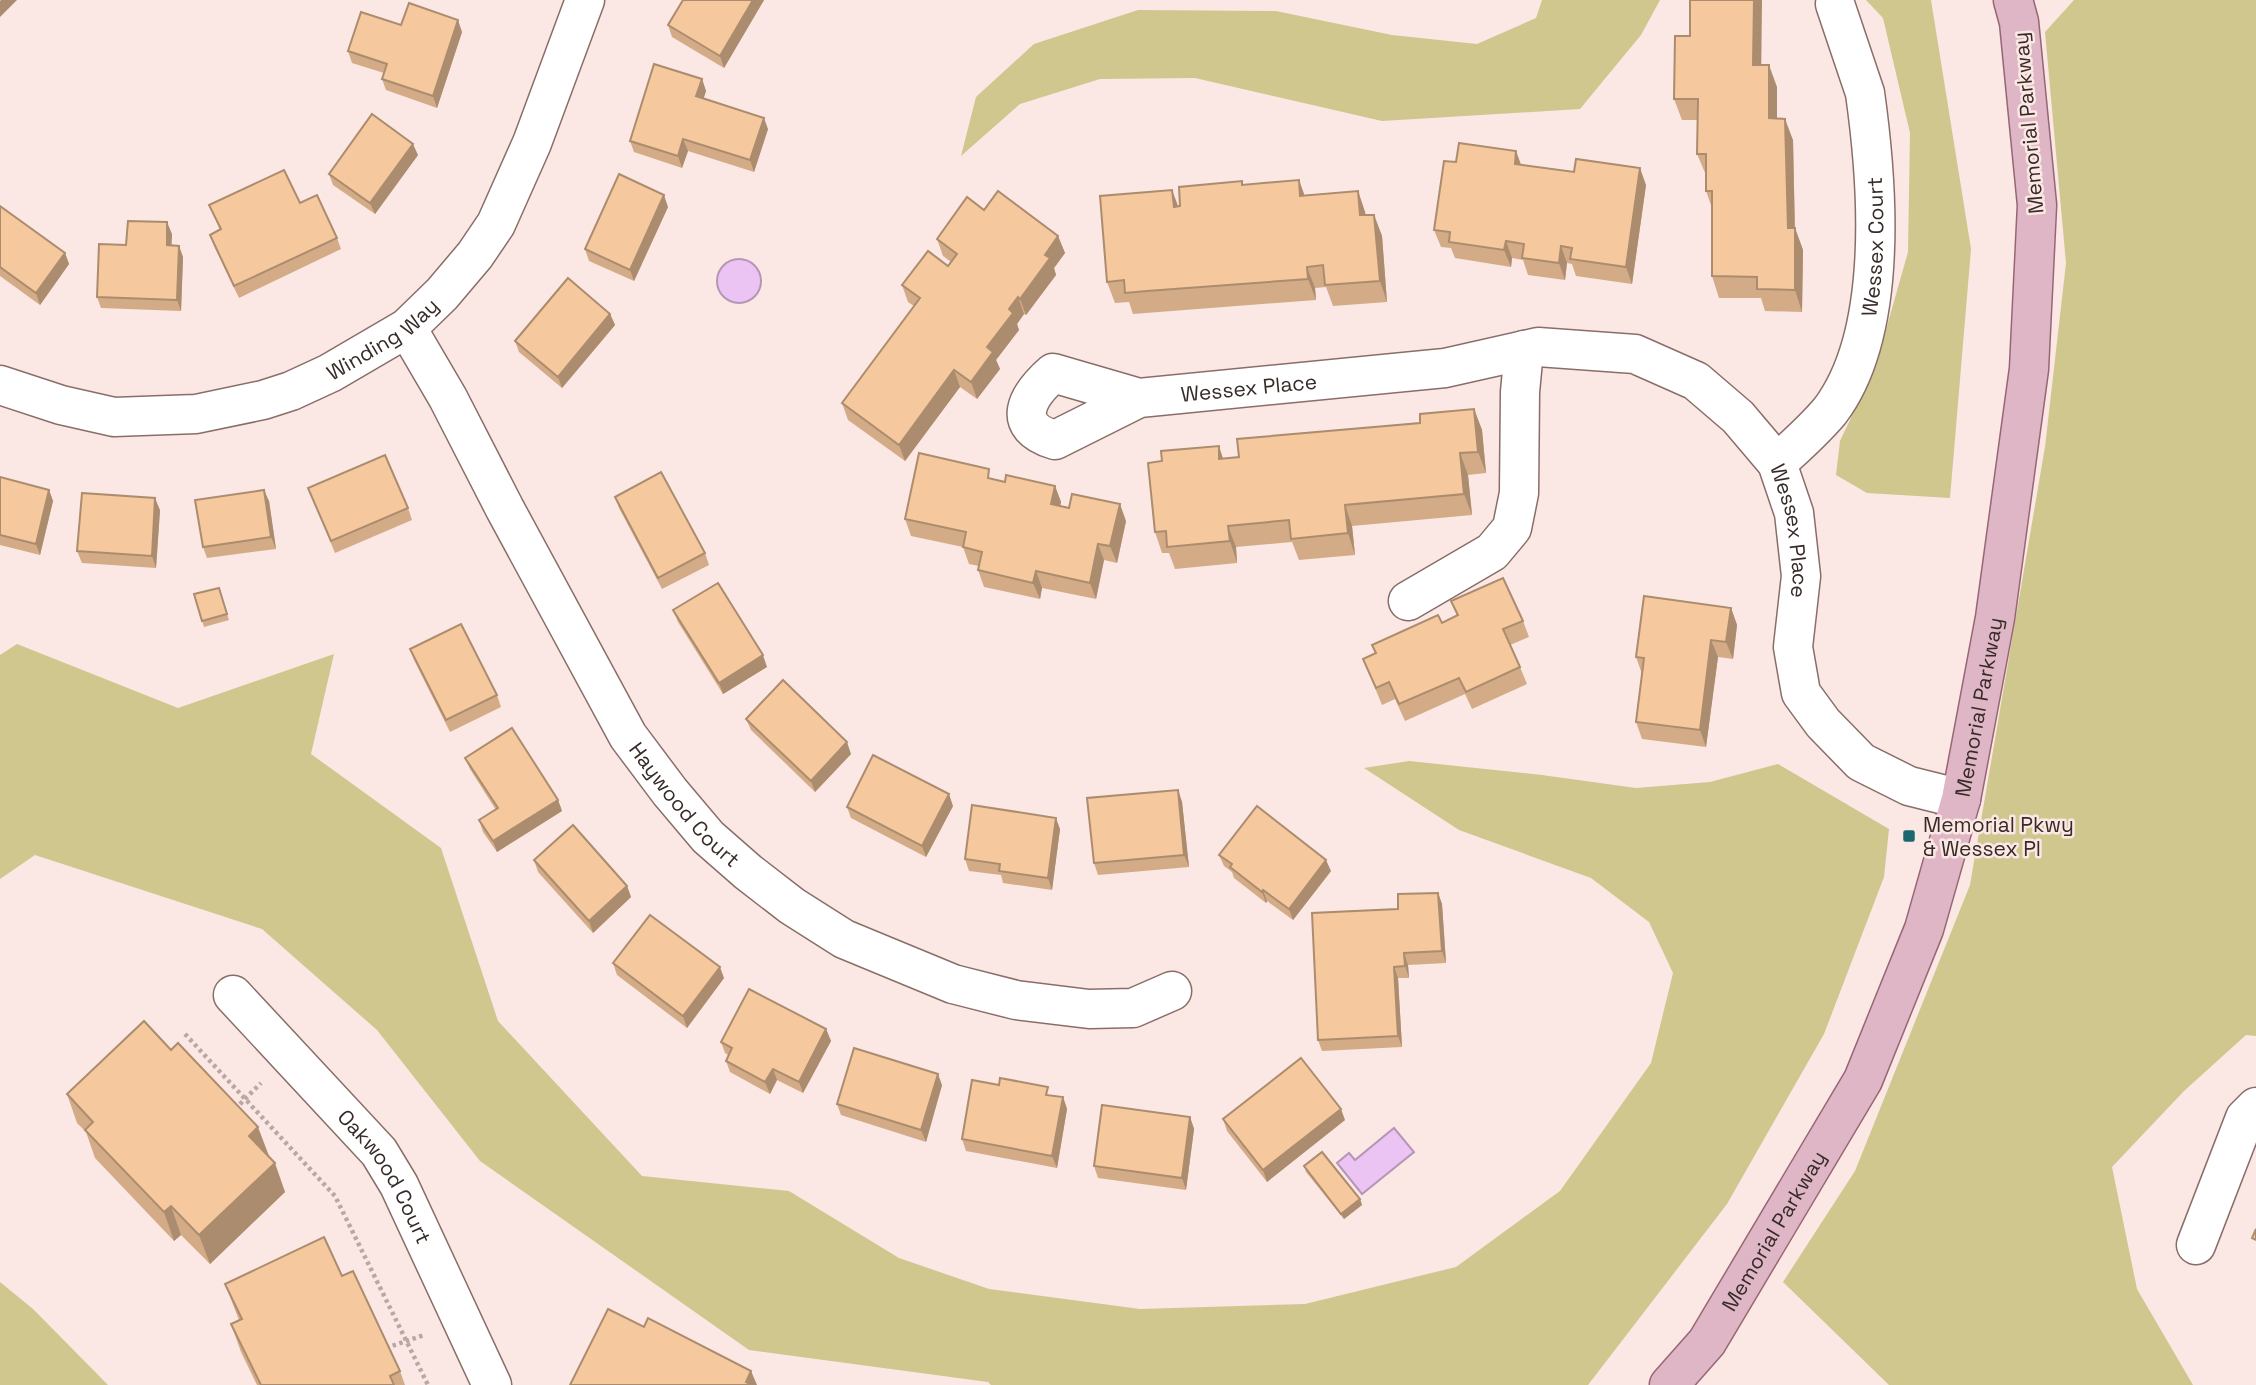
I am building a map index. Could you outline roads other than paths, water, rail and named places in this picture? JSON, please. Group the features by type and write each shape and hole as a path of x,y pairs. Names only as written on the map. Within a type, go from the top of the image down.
{"main road":[{"name":"Memorial Parkway","path":"1669,1385 1707,1342 1863,1080 1924,929 1961,799 1995,618 2029,369 2037,205 2019,22 2012,0"}],"street":[{"name":"Winding Way","path":"0,385 61,405 114,417 196,414 263,400 291,391 331,373 407,328 442,294 475,256 496,223 532,144 585,0"},
{"name":"Wessex Court","path":"1777,463 1802,441 1831,409 1856,363 1872,293 1876,228 1873,158 1865,93 1835,4"},
{"name":"Haywood Court","path":"407,328 448,398 628,736 708,837 748,872 802,913 844,939 953,984 1016,1000 1089,1009 1133,1009 1172,990"},
{"name":"Wessex Place","path":"1139,398 1445,368 1524,350 1551,348 1635,354 1696,382 1738,417 1777,463 1794,513 1801,576 1793,647 1801,693 1823,723 1861,762 1909,786 1961,799"},
{"path":"1408,601 1492,552 1512,528 1519,494 1520,392 1524,350"},
{"name":"Oakwood Court","path":"233,995 379,1152 400,1185 492,1385"},
{"path":"2196,1245 2245,1118 2256,1107"}],"place":[{"name":"Memorial Pkwy & Wessex Pl","path":"1909,836"}]}
